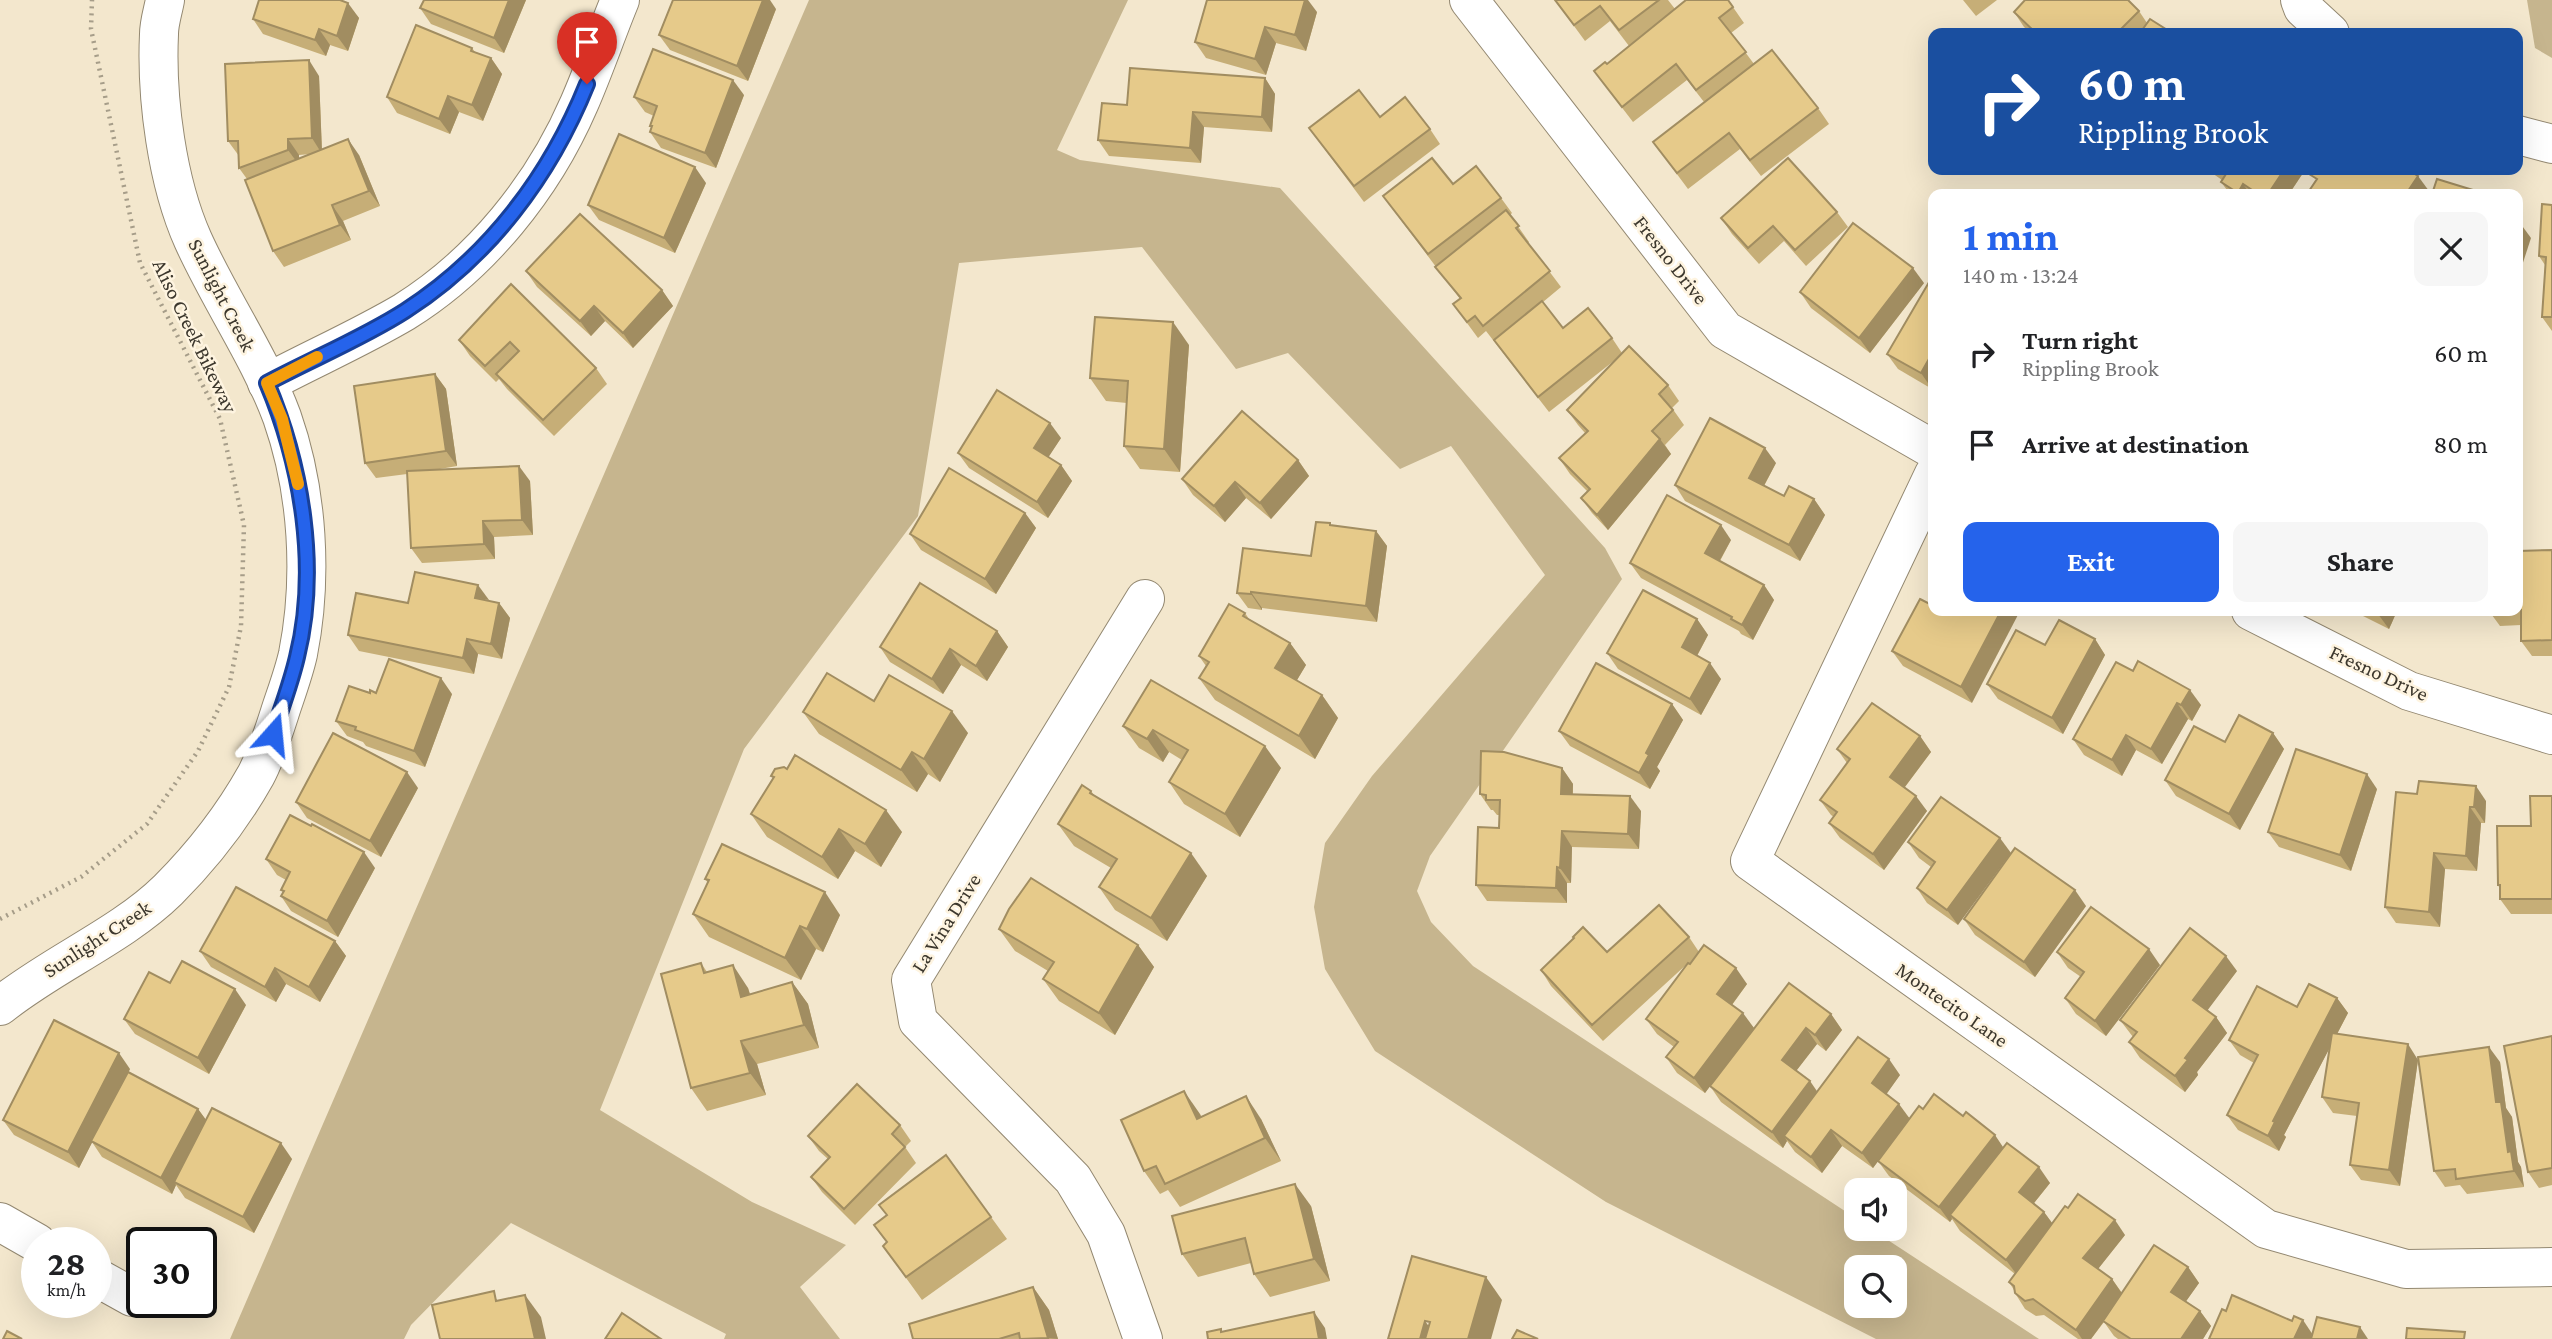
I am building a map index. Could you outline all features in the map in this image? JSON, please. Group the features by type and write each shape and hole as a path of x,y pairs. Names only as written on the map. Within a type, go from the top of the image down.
{"street":[{"name":"Sunlight Creek","path":"0,1006 24,987 140,914 167,891 232,813 257,773 273,734 298,656 304,617 306,549 302,503 282,419 267,383 192,239 170,166 162,112 159,33 165,0"},
{"path":"267,383 404,312 460,270 496,233 528,194 556,149 578,105 620,0"},
{"name":"Fresno Drive","path":"1469,0 1725,330 1928,447"},
{"path":"2300,0 2303,8 2325,28"},
{"path":"2523,136 2552,144"},
{"name":"Montecito Lane","path":"1928,487 1750,861 2266,1229 2406,1269 2552,1267"},
{"name":"La Vina Drive","path":"1143,1339 1107,1234 1073,1179 918,1021 911,980 1145,599"},
{"name":"Fresno Drive","path":"2261,616 2409,691 2552,735"},
{"path":"0,1222 21,1234"}],"path":[{"name":"Aliso Creek Bikeway","path":"0,919 81,877 147,824 198,751 229,687 241,626 244,525 220,419 140,263 91,29 92,0"}],"shaded area":[{"path":"809,0 1128,0 1057,150 1080,160 1280,188 1605,548 1622,579 1430,856 1417,891 1431,922 1473,966 1844,1210 1844,1241 1889,1241 2039,1339 1876,1339 1606,1202 1375,1051 1325,969 1314,907 1325,843 1372,776 1545,575 1451,446 1400,469 1288,353 1236,369 1142,247 959,263 918,516 744,749 600,1110 752,1202 846,1245 800,1287 840,1339 724,1339 726,1334 511,1223 411,1325 404,1339 230,1339"},
{"path":"2527,0 2552,0 2552,58 2535,48"}],"building":[{"path":"259,0 340,0 348,3 337,36 319,29 315,40 253,19"},
{"path":"424,0 509,0 494,38 420,8"},
{"path":"673,0 763,0 737,66 659,35"},
{"path":"1207,0 1305,0 1295,35 1265,27 1255,59 1195,42"},
{"path":"1555,0 1659,0 1619,30 1600,6 1574,25"},
{"path":"1686,0 1728,0 1733,7 1719,18 1746,52 1696,90 1676,64 1622,107 1594,71 1605,62 1607,64"},
{"path":"2025,0 2128,0 2139,11 2122,28 2031,28 2014,12"},
{"path":"2150,19 2164,28 2144,28"},
{"path":"416,25 491,58 472,105 448,96 439,119 387,97"},
{"path":"653,49 733,80 705,153 650,132 657,106 634,97"},
{"path":"1772,50 1818,108 1750,160 1729,133 1677,173 1653,142"},
{"path":"309,60 312,138 288,139 288,150 239,168 238,141 228,141 225,64"},
{"path":"1130,68 1265,78 1262,117 1193,112 1190,148 1098,140 1102,103 1127,105"},
{"path":"1359,90 1380,117 1405,97 1430,129 1354,186 1309,128"},
{"path":"619,134 695,167 664,238 588,205"},
{"path":"348,139 369,191 332,205 340,225 273,251 245,180"},
{"path":"1432,158 1453,184 1476,166 1501,198 1428,254 1383,196"},
{"path":"1788,158 1837,212 1795,250 1773,226 1748,248 1721,218"},
{"path":"2225,175 2281,175 2271,189 2250,189 2243,184 2240,189 2232,189 2221,182"},
{"path":"2311,175 2418,176 2409,189 2310,189 2317,179"},
{"path":"2437,179 2470,189 2434,189"},
{"path":"2542,204 2552,205 2552,317 2542,317 2546,257 2539,256"},
{"path":"1506,210 1519,226 1516,228 1550,271 1483,326 1475,316 1467,322 1453,304 1461,298 1435,267"},
{"path":"580,214 662,290 623,333 594,306 580,321 526,271"},
{"path":"1853,223 1913,268 1859,338 1800,292"},
{"path":"511,284 596,368 543,420 496,374 519,351 510,342 485,366 459,340"},
{"path":"1928,284 1928,361 1921,373 1887,354"},
{"path":"1542,301 1563,328 1588,308 1612,338 1538,397 1494,340"},
{"path":"1095,317 1173,322 1164,449 1124,446 1128,381 1090,378"},
{"path":"1629,346 1668,385 1659,394 1673,410 1652,431 1660,439 1597,515 1581,498 1590,489 1559,458 1588,431 1567,410"},
{"path":"435,374 446,451 365,463 354,386"},
{"path":"997,390 1050,423 1034,448 1061,465 1037,502 958,453"},
{"path":"1242,411 1298,460 1260,503 1235,482 1214,506 1182,479"},
{"path":"1710,418 1765,448 1749,478 1784,496 1789,486 1814,499 1789,545 1675,485"},
{"path":"519,466 522,520 483,521 484,544 411,548 407,471"},
{"path":"949,468 1025,513 985,579 910,534"},
{"path":"1667,495 1721,525 1705,553 1764,585 1742,625 1731,619 1732,617 1630,563"},
{"path":"1316,522 1376,531 1366,606 1251,592 1237,593 1243,548 1311,556"},
{"path":"2552,550 2552,640 2521,641 2523,551"},
{"path":"415,572 478,585 475,598 499,603 491,644 467,639 463,658 348,635 356,593 408,603"},
{"path":"920,583 997,631 976,666 950,649 932,679 880,647"},
{"path":"1643,590 1697,619 1682,647 1710,663 1690,699 1607,653"},
{"path":"1920,599 1928,603 1928,616 1998,616 1961,687 1892,651"},
{"path":"1229,604 1245,613 1243,616 1290,643 1275,668 1322,695 1299,736 1199,678 1209,662 1199,656"},
{"path":"2059,620 2095,639 2052,718 1987,684 2016,630 2045,645"},
{"path":"389,659 441,678 414,751 336,721 349,686 376,693"},
{"path":"2138,661 2190,690 2181,705 2177,703 2151,749 2126,735 2112,760 2073,739 2116,662 2133,671"},
{"path":"1596,663 1672,704 1646,753 1649,755 1639,773 1559,731"},
{"path":"827,673 874,701 889,675 952,711 924,759 912,752 901,770 803,712"},
{"path":"1151,680 1265,746 1225,814 1169,782 1188,750 1153,730 1147,739 1123,726"},
{"path":"1872,703 1920,736 1890,777 1916,796 1873,854 1829,823 1837,812 1820,800 1850,759 1837,749"},
{"path":"2239,715 2273,733 2229,814 2165,780 2194,726 2225,742"},
{"path":"333,733 407,772 370,841 296,802"},
{"path":"2296,749 2367,774 2340,855 2268,832"},
{"path":"1481,751 1504,752 1562,768 1561,794 1630,796 1628,834 1562,831 1556,888 1476,885 1478,827 1499,828 1500,800 1486,800 1486,795 1480,794"},
{"path":"795,755 886,810 865,844 839,829 822,857 751,814 774,777 771,776 775,769 787,769"},
{"path":"2419,781 2476,786 2474,807 2470,807 2466,856 2434,853 2429,912 2385,907 2396,792 2417,794"},
{"path":"1082,785 1091,791 1090,793 1191,853 1151,918 1099,887 1117,859 1058,824"},
{"path":"2530,796 2552,796 2552,899 2500,899 2497,826 2531,826"},
{"path":"1941,797 2000,838 1947,910 1917,888 1935,862 1908,842"},
{"path":"290,815 364,852 327,921 281,896 284,891 281,890 290,872 266,859"},
{"path":"722,844 825,892 807,929 800,926 785,958 693,914 709,880 705,879"},
{"path":"2015,848 2075,890 2024,962 1964,919"},
{"path":"1031,878 1138,945 1099,1013 1043,979 1054,962 999,929 1009,909"},
{"path":"236,887 335,941 309,987 275,968 265,987 200,951"},
{"path":"1659,905 1689,937 1592,1025 1541,970 1583,927 1607,952"},
{"path":"2091,907 2149,949 2095,1021 2065,998 2084,972 2057,952"},
{"path":"2190,928 2226,956 2193,1000 2216,1017 2175,1076 2129,1042 2137,1032 2120,1020"},
{"path":"1704,945 1736,968 1717,994 1743,1013 1694,1078 1666,1057 1678,1042 1646,1019"},
{"path":"182,961 235,989 198,1058 124,1019 149,972 170,983"},
{"path":"701,963 704,973 733,965 741,997 792,982 804,1025 741,1041 750,1073 691,1088 661,974"},
{"path":"1789,983 1831,1014 1815,1035 1806,1028 1782,1060 1810,1081 1772,1132 1710,1086"},
{"path":"2309,984 2337,998 2273,1121 2275,1122 2268,1136 2227,1115 2258,1055 2229,1040 2257,986 2297,1007"},
{"path":"54,1020 119,1053 68,1152 3,1120"},
{"path":"2332,1033 2408,1044 2389,1170 2350,1165 2359,1103 2322,1097"},
{"path":"2552,1036 2552,1168 2528,1172 2504,1046"},
{"path":"1858,1037 1889,1059 1872,1083 1899,1104 1862,1153 1831,1130 1811,1157 1784,1136"},
{"path":"2489,1047 2496,1102 2501,1102 2508,1152 2511,1151 2514,1171 2456,1179 2455,1169 2434,1171 2418,1057"},
{"path":"128,1072 198,1109 161,1178 91,1141"},
{"path":"857,1084 900,1125 892,1134 905,1147 844,1209 811,1177 830,1157 808,1136"},
{"path":"1184,1091 1197,1119 1246,1096 1265,1138 1165,1184 1156,1166 1144,1171 1121,1120"},
{"path":"1934,1094 1963,1116 1966,1112 1995,1135 1939,1207 1907,1183 1907,1178 1901,1178 1878,1161 1919,1106 1923,1109"},
{"path":"212,1108 281,1143 243,1217 174,1182"},
{"path":"2007,1143 2039,1167 2019,1192 2044,1212 2006,1260 1950,1215"},
{"path":"946,1155 991,1217 906,1277 883,1246 887,1242 874,1225 887,1215 879,1205"},
{"path":"1295,1184 1314,1259 1254,1274 1245,1238 1182,1254 1172,1216"},
{"path":"2078,1194 2115,1220 2083,1258 2112,1279 2076,1330 2033,1299 2025,1301 2015,1293 2014,1286 2009,1282 2065,1206 2068,1208"},
{"path":"2154,1245 2188,1267 2171,1292 2200,1311 2181,1339 2131,1339 2103,1321"},
{"path":"1412,1256 1486,1277 1468,1339 1425,1339 1430,1322 1425,1321 1420,1339 1388,1339"},
{"path":"1033,1287 1048,1338 1020,1339 1019,1333 999,1339 913,1339 909,1324"},
{"path":"494,1291 496,1301 525,1295 535,1339 440,1339 432,1305"},
{"path":"2232,1295 2292,1321 2294,1316 2303,1320 2294,1339 2209,1339 2222,1309 2226,1311"},
{"path":"1314,1312 1319,1339 1208,1339 1207,1332 1221,1329 1221,1332"},
{"path":"622,1313 661,1339 605,1339"},
{"path":"2317,1317 2360,1327 2357,1339 2311,1339"},
{"path":"2407,1328 2465,1332 2464,1339 2406,1339"},
{"path":"1517,1330 1538,1339 1512,1339"},
{"path":"7,1331 22,1339 3,1339"}],"slow traffic":[{"path":"298,484 282,419 267,383 317,357"}],"route":[{"path":"273,734 298,656 304,617 306,549 302,503 293,458 282,419 267,383 404,312 460,270 496,233 528,194 556,149 587,84"}]}
